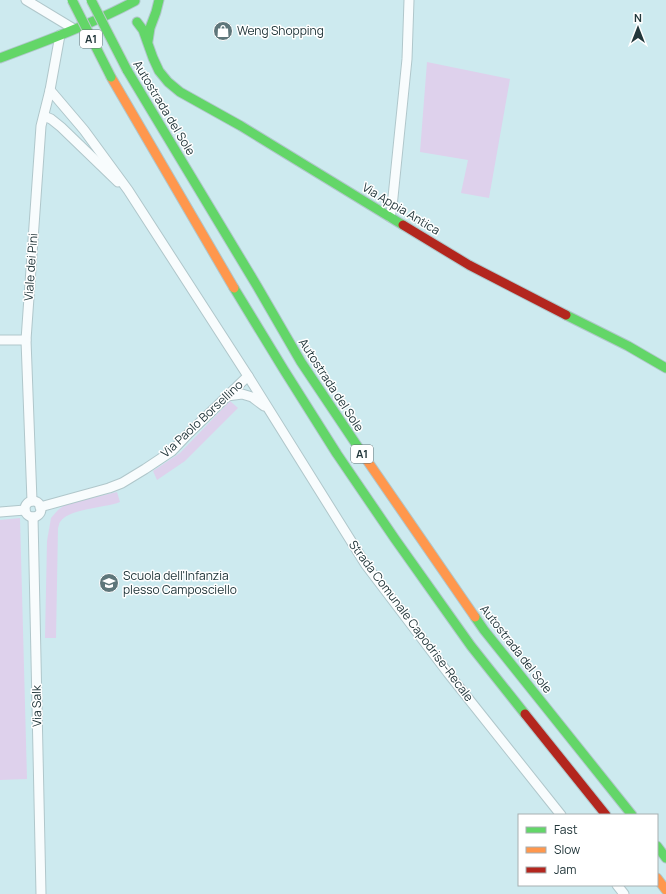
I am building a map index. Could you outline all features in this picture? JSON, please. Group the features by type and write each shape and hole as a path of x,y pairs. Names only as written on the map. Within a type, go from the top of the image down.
{"main road":[{"name":"A1","path":"72,0 111,77 236,291 337,454 471,646 605,814"},
{"name":"Autostrada del Sole","path":"91,0 127,70 301,362 385,488 484,630 631,814"},
{"path":"127,16 135,0"},
{"path":"127,16 135,0"},
{"path":"0,58 60,36 74,29 127,16 146,23 154,15 155,7 150,0"},
{"name":"Via Appia Antica","path":"148,43 148,33 159,0"},
{"name":"Via Appia Antica","path":"127,16 143,30 159,71 168,82 180,92 241,126 469,265 628,346 666,368"},
{"path":"658,847 666,858"},
{"path":"658,879 666,890"}],"street":[{"path":"26,0 74,29"},
{"path":"390,217 407,59 409,0"},
{"name":"Viale dei Pini","path":"32,501 26,340 41,126 50,90 60,36"},
{"name":"Via Paolo Borsellino","path":"40,507 109,488 122,483 145,469 172,451 248,376 128,190 84,130 50,90"},
{"name":"Via Paolo Borsellino","path":"44,116 51,119 61,127 115,180 128,190"},
{"path":"0,340 26,340"},
{"name":"Strada Comunale Capodrise-Recale","path":"248,376 366,565 448,673 560,814"},
{"path":"227,396 242,394 252,397 269,410"},
{"path":"32,501 40,507 39,514 35,517 28,516 26,514 26,504 32,501"},
{"path":"0,512 25,510"},
{"name":"Via Salk","path":"33,517 41,894"},
{"path":"618,886 624,894"}],"shaded area":[{"path":"427,62 510,79 489,198 461,193 468,160 420,152"},
{"path":"230,401 238,408 185,461 157,480 153,471 180,453"},
{"path":"117,492 120,502 79,511 65,517 60,522 58,528 56,638 45,638 47,541 51,518 66,504"},
{"path":"20,518 27,779 0,780 0,520"}],"traffic: fast":[{"path":"72,0 111,77"},
{"path":"91,0 127,70"},
{"path":"148,41 150,28 159,0"},
{"path":"0,58 86,25 135,1"},
{"path":"137,22 143,30 159,71 168,82 180,92 241,126 403,225"},
{"path":"127,70 301,362 364,456"},
{"path":"234,288 337,454 395,539 471,646 525,714"},
{"path":"566,315 628,346 666,368"},
{"path":"475,617 631,814"},
{"path":"658,847 666,858"}],"traffic: slow":[{"path":"111,77 234,288"},
{"path":"364,456 475,617"},
{"path":"658,879 666,890"}],"traffic: jam":[{"path":"403,225 469,265 566,315"},
{"path":"525,714 605,814"}],"place":[{"name":"Weng Shopping","path":"223,31"},
{"name":"Scuola dell'Infanzia plesso Camposciello","path":"109,583"}]}
